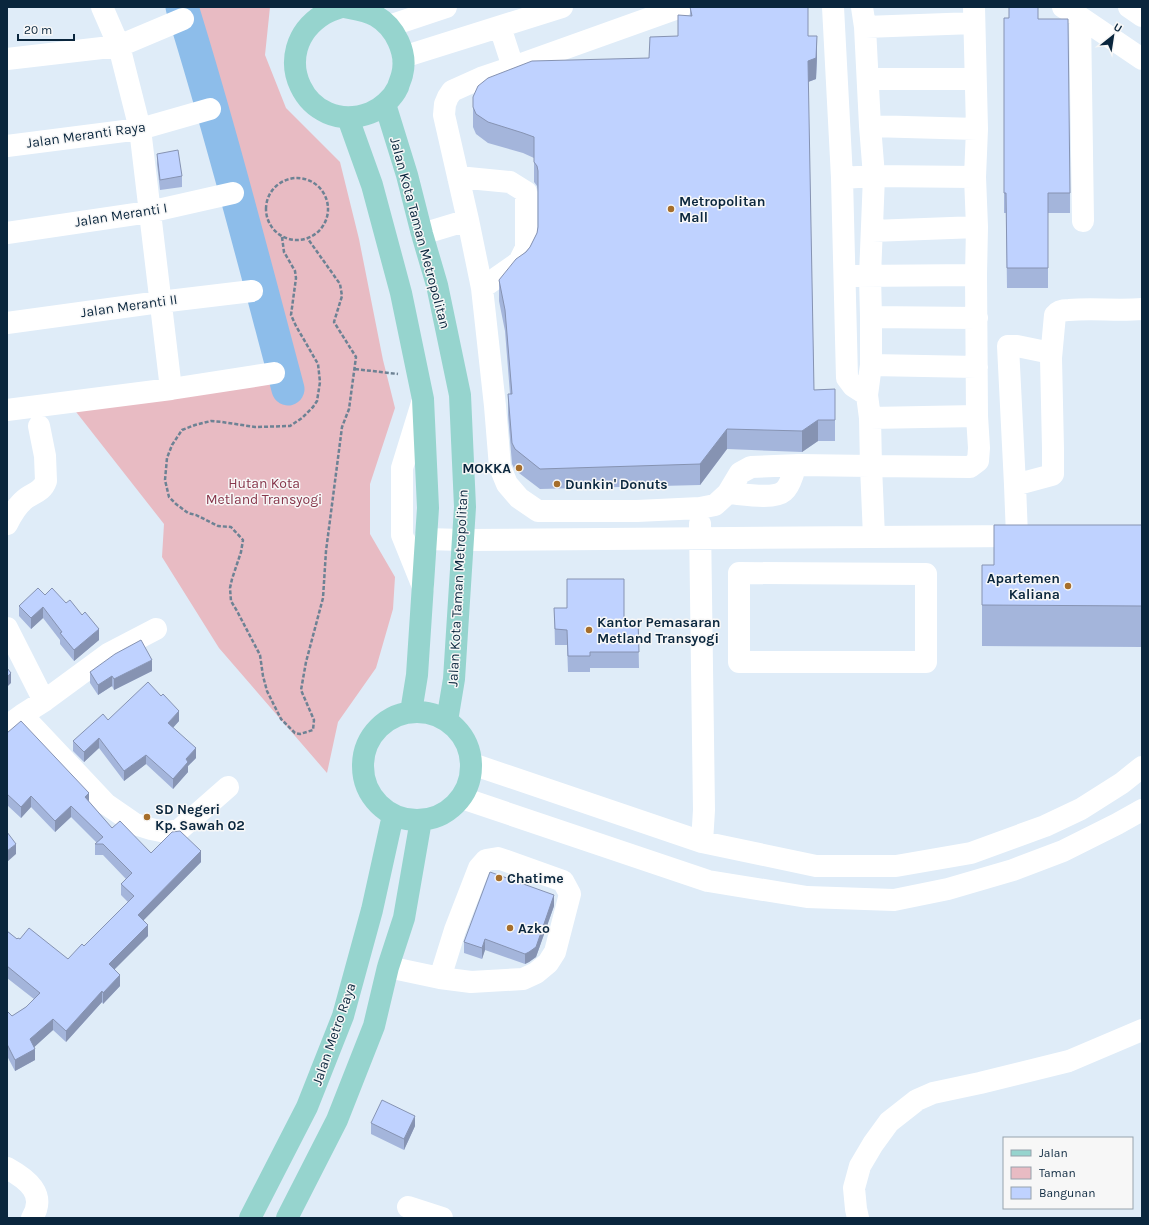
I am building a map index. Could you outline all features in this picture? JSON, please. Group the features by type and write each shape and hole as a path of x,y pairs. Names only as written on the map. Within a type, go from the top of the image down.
{"main road":[{"path":"342,7 359,9 375,15 389,26 399,41 403,58 402,75 396,91 385,104 374,112 348,118 332,115 316,107 304,95 297,80 294,63 297,46 305,31 309,15 324,14 342,7"},
{"name":"Jalan Kota Taman Metropolitan","path":"385,104 407,175 437,285 460,394 465,507 454,679 448,721"},
{"path":"348,118 372,185 399,286 423,399 428,508 417,675 411,712"},
{"path":"411,712 430,714 448,721 460,733 468,748 472,764 469,782 462,798 454,807 444,814 421,820 406,819 393,815 377,803 366,786 363,766 365,751 372,736 382,724 396,716 411,712"},
{"name":"Jalan Metro Raya","path":"250,1218 307,1107 343,1016 372,910 393,815"},
{"path":"287,1218 337,1120 374,1026 388,966 404,918 421,820"}],"street":[{"path":"102,7 119,46 140,129 171,389"},
{"path":"389,26 446,7"},
{"path":"403,58 562,7"},
{"path":"681,7 481,78 452,91 445,104 444,115 482,288 500,467 507,484 519,498 538,511 637,511 700,508 715,504 728,493 740,473 751,467 799,465 871,466 970,467 978,462 976,275 977,227 975,177 977,129 974,15 864,17 874,176 870,276 871,365 867,395 870,418 871,466 874,537"},
{"path":"833,7 842,178 847,378 854,386 867,395"},
{"path":"1129,7 1142,16"},
{"path":"1072,12 1142,58"},
{"path":"1072,12 1083,221"},
{"path":"7,59 119,46 183,19"},
{"path":"500,27 513,67"},
{"path":"868,79 975,79"},
{"name":"Jalan Meranti Raya","path":"7,146 140,129 210,109"},
{"path":"870,126 977,129"},
{"path":"842,178 874,176 975,177"},
{"path":"458,177 510,182 526,192 526,248 519,262 482,288"},
{"name":"Jalan Meranti I","path":"7,233 149,212 233,193"},
{"path":"422,234 468,220"},
{"path":"872,231 977,227"},
{"path":"844,275 976,275"},
{"name":"Jalan Meranti II","path":"7,323 252,291"},
{"path":"1015,485 1052,475 1053,449 1051,353 1055,314 1057,312 1069,310 1142,309"},
{"path":"871,317 977,318"},
{"path":"977,345 1017,346 1051,353"},
{"path":"1008,346 1017,536"},
{"path":"871,365 977,367"},
{"path":"7,410 171,389 274,373"},
{"path":"423,399 402,468 402,535 423,587"},
{"path":"870,418 977,416"},
{"path":"7,524 15,510 25,499 36,494 46,481 45,456 39,426"},
{"path":"728,493 773,496 784,491 793,474"},
{"path":"700,508 704,810 702,842"},
{"path":"637,511 638,539"},
{"path":"425,539 1040,536"},
{"path":"739,538 739,574 740,662 926,662 926,574 739,574"},
{"path":"762,538 762,573"},
{"path":"7,628 44,701"},
{"path":"156,629 108,654 44,701 14,720 106,804 135,824 166,832 179,830 228,788"},
{"path":"472,764 702,842 816,866 896,866 970,853 1045,826 1081,809 1122,783 1142,767"},
{"path":"462,798 708,881 807,897 894,900 948,889 1013,870 1063,851 1117,824 1142,809 1122,783"},
{"path":"388,966 440,978 471,982 523,979 536,973 548,963 555,952 570,894 563,881 498,858 486,860 479,868 465,902 440,978"},
{"path":"858,1218 854,1188 860,1166 873,1144 889,1122 917,1100 933,1093 1069,1061 1142,1030"},
{"path":"7,1168 24,1179 36,1193 38,1202 36,1211 32,1218"},
{"path":"408,1207 442,1218"}],"path":[{"path":"294,178 303,178 311,181 319,186 328,202 327,220 325,224 316,234 308,239 300,241 282,237 275,232 267,220 265,207 271,190 281,182 294,178"},
{"path":"282,237 284,252 295,271 296,278 292,315 296,326 318,364 320,382 316,401 313,407 302,418 290,426 254,427 211,421 182,430 172,445 167,458 165,480 169,497 181,508 188,513 196,515 218,526 231,527 243,540 242,552 230,588 231,601 260,655 267,691 275,708 281,719 289,728 295,733 300,734 313,730 314,720 302,690 306,662 323,598 326,551 342,427 348,409 356,357 334,322 342,296 340,284 308,239"},
{"path":"355,369 418,376"}],"green space":[{"name":"Hutan Kota Metland Transyogi","path":"182,7 270,7 265,55 286,108 340,162 359,239 383,360 395,408 370,484 370,534 395,577 393,609 376,668 338,722 327,773 219,648 162,557 164,524 73,408 301,379"}],"building":[{"name":"Metropolitan Mall","path":"690,7 808,7 808,36 817,36 816,58 808,61 814,390 835,389 835,420 818,420 802,431 727,429 700,464 540,469 515,449 512,443 508,394 512,394 505,310 499,280 516,259 526,252 537,233 538,171 534,162 534,137 488,122 476,114 473,107 473,97 478,86 488,78 532,61 649,58 650,37 678,36 678,15 692,16"},
{"path":"1009,7 1038,7 1038,19 1068,19 1070,193 1048,193 1048,268 1007,268 1006,193 1004,193 1004,18 1009,18"},
{"path":"178,150 182,176 160,180 157,154"},
{"path":"994,525 1142,525 1142,606 982,605 982,565 994,565"},
{"name":"Kantor Pemasaran Metland Transyogi","path":"567,579 624,579 624,621 638,621 639,652 590,652 590,656 568,656 567,630 555,629 554,608 567,608"},
{"path":"38,588 45,595 52,588 66,603 70,600 82,615 85,612 99,629 74,650 60,633 62,632 43,607 31,618 19,606"},
{"path":"141,640 152,660 114,679 112,676 98,685 90,672 115,654"},
{"path":"7,668 11,673 7,677"},
{"path":"148,682 161,696 163,694 179,711 168,723 196,748 186,759 188,762 173,779 146,755 124,771 99,738 84,752 73,741 103,714 108,720"},
{"path":"21,721 89,793 85,797 112,828 120,821 151,853 172,832 180,831 201,851 138,915 148,925 109,964 120,975 103,993 102,991 66,1031 53,1019 30,1039 35,1049 15,1060 7,1044 7,1011 12,1016 26,1007 40,993 7,966 7,931 17,939 20,939 29,928 68,959 82,944 84,946 134,896 121,884 132,873 103,844 95,844 103,837 71,806 55,821 31,796 21,807 7,794 7,733"},
{"path":"7,832 16,844 7,851"},
{"name":"Azko","path":"490,872 554,895 536,947 525,954 485,939 482,948 464,942"},
{"path":"382,1100 415,1116 404,1139 371,1123"}],"waterway":[{"path":"182,7 224,149 288,389"}],"place":[{"name":"Metropolitan Mall","path":"671,209"},
{"name":"MOKKA","path":"519,468"},
{"name":"Dunkin' Donuts","path":"557,484"},
{"name":"Apartemen Kaliana","path":"1068,586"},
{"name":"Kantor Pemasaran Metland Transyogi","path":"589,630"},
{"name":"SD Negeri Kp. Sawah 02","path":"147,817"},
{"name":"Chatime","path":"499,878"},
{"name":"Azko","path":"510,928"}]}
